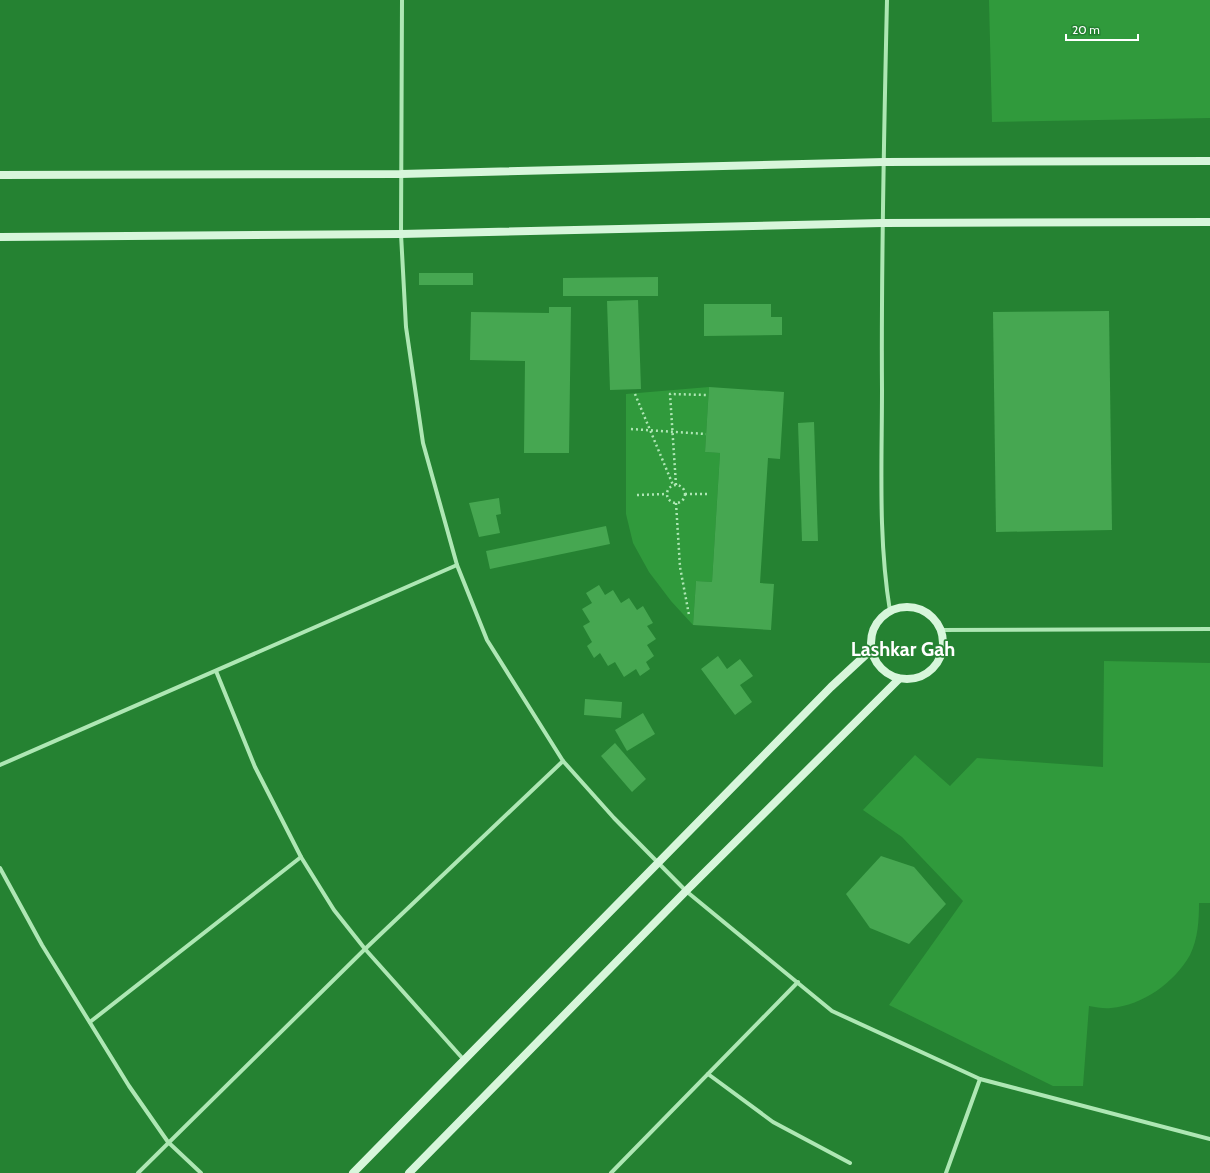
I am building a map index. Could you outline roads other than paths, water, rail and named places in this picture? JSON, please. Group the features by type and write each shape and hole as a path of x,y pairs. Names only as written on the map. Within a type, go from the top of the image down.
{"street":[{"path":"402,0 401,234 406,327 423,443 457,565 487,640 563,761 614,818 686,891 832,1011 980,1079 1210,1139"},
{"path":"887,0 882,223 882,530 886,587 890,611"},
{"path":"0,175 401,174 884,162 1210,161"},
{"path":"0,237 401,234 882,223 1210,222"},
{"path":"0,765 457,565"},
{"path":"903,608 916,608 933,619 940,630 942,650 933,667 916,678 899,679 891,676 876,663 871,650 873,631 880,619 890,611 903,608"},
{"path":"940,630 1210,629"},
{"path":"354,1173 660,863 826,692 871,650"},
{"path":"216,671 255,767 301,857 334,910 365,949 465,1061"},
{"path":"409,1173 686,891 899,679"},
{"path":"138,1173 365,949 563,761"},
{"path":"90,1022 301,857"},
{"path":"0,868 42,945 128,1086 168,1142 200,1173"},
{"path":"612,1173 798,982"},
{"path":"708,1074 773,1122 850,1163"},
{"path":"946,1173 980,1079"}],"district":[{"name":"Lashkar Gah","path":"903,649"}]}
